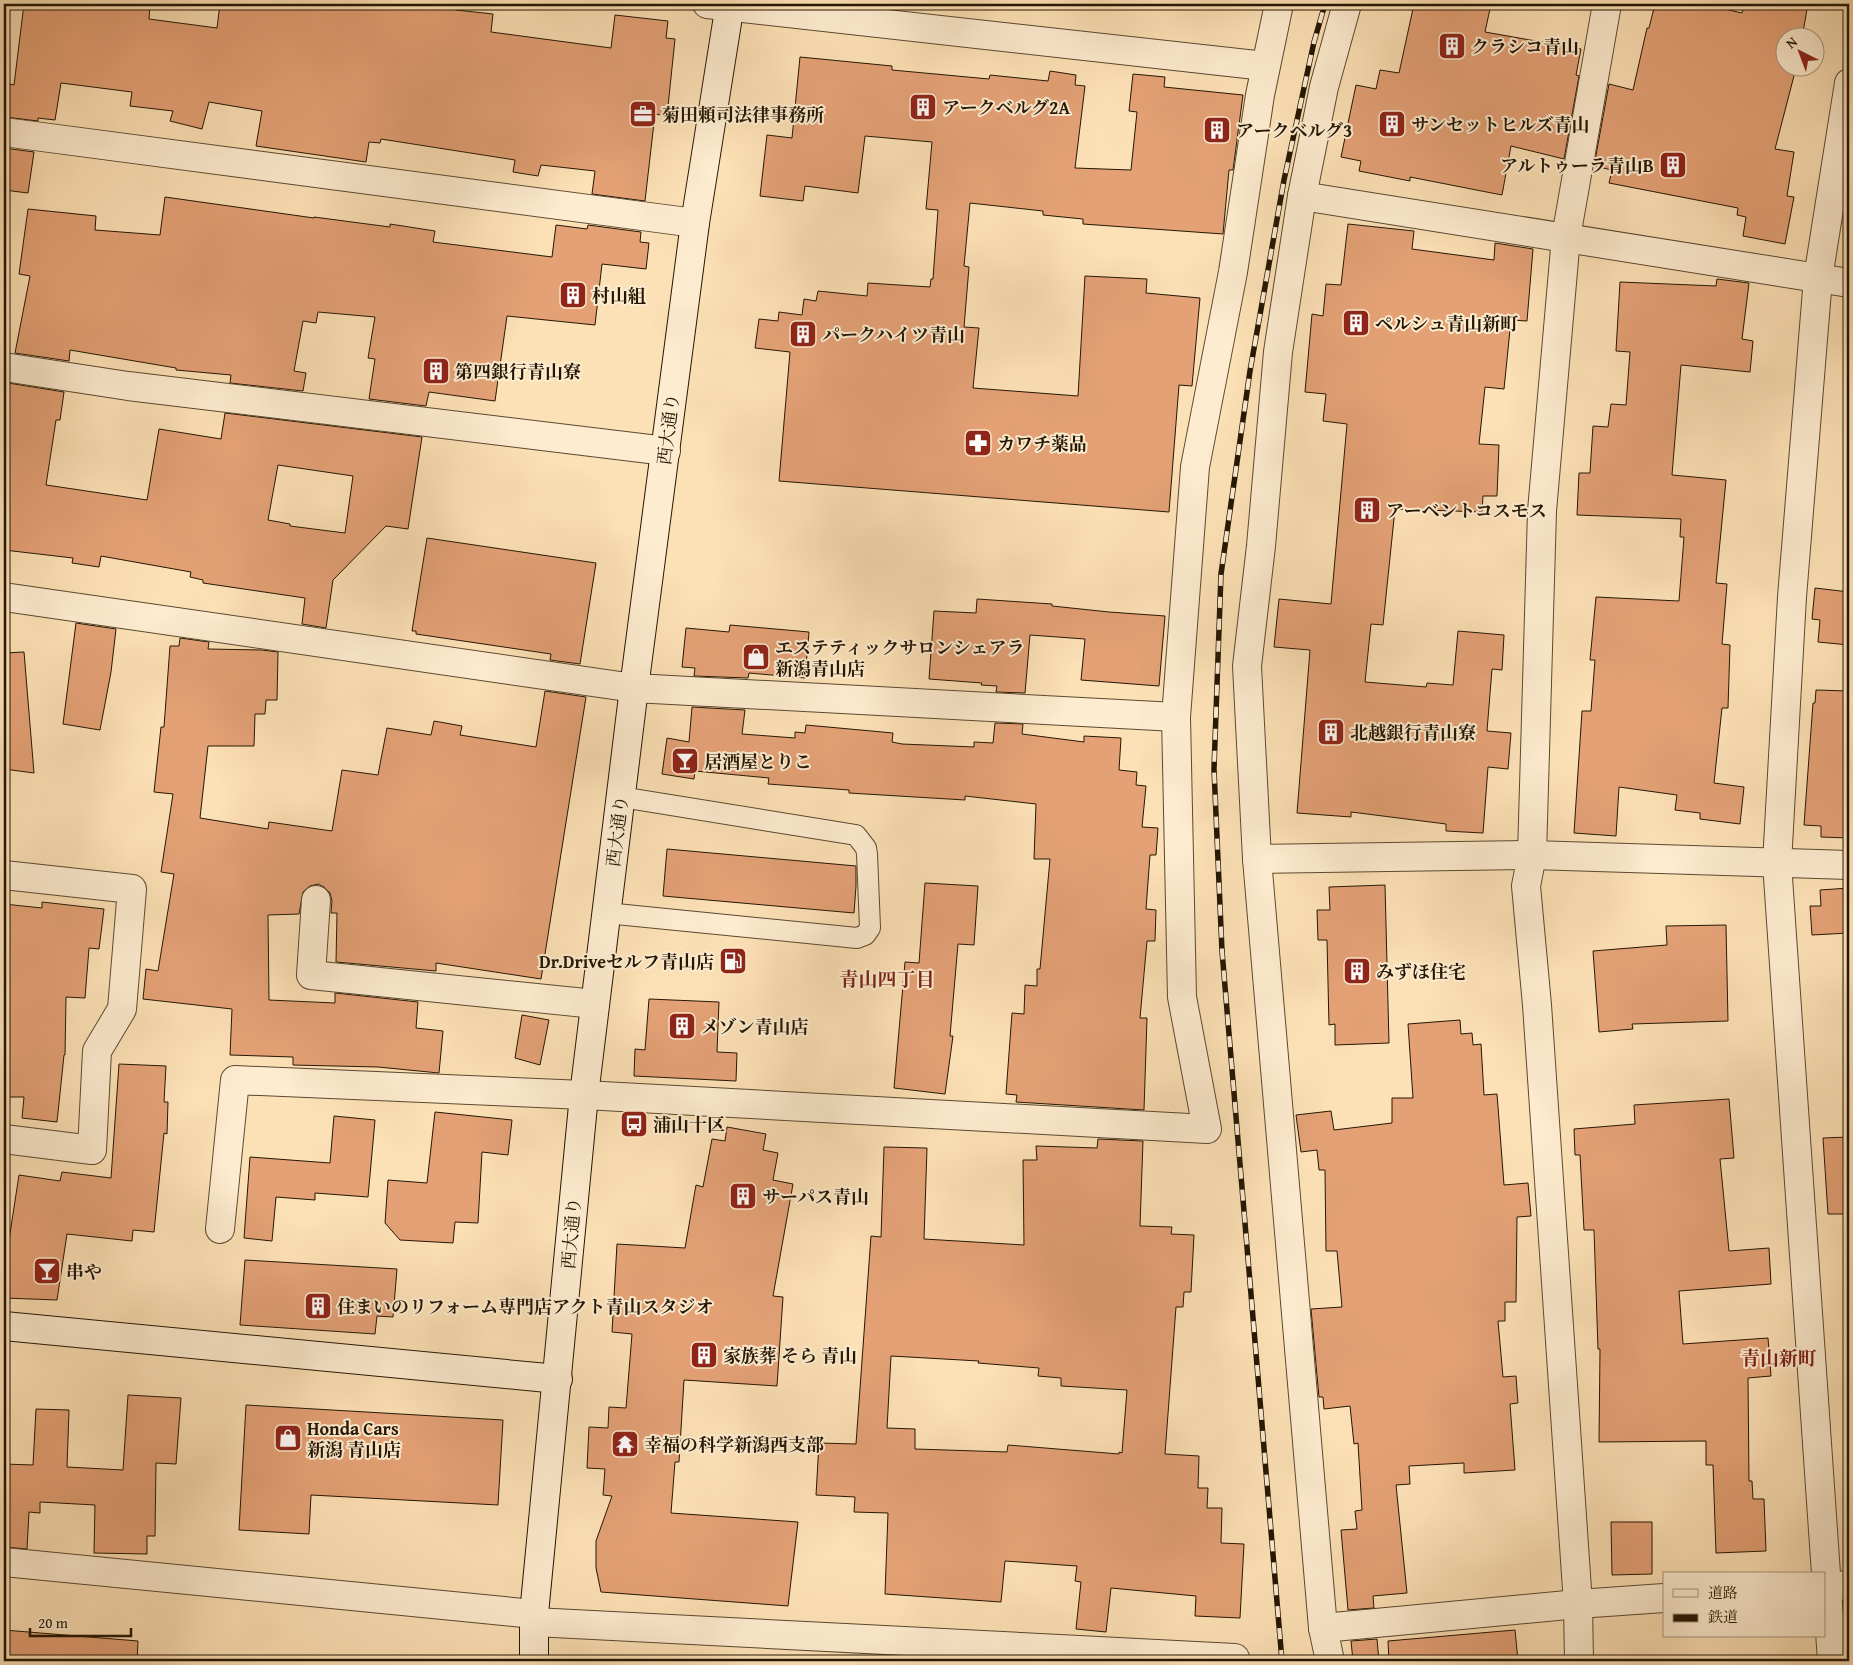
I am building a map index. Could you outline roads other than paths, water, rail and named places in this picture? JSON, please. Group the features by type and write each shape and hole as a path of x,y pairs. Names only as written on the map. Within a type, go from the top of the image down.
{"street":[{"path":"220,1228 235,1080 584,1095 1207,1129 1182,997 1176,717 1195,467 1233,272 1260,95 1279,4"},
{"path":"1330,1661 1323,1628 1257,859 1248,666 1261,546 1278,352 1302,196 1324,87 1347,4"},
{"path":"1579,1661 1578,1604 1538,1014 1526,886 1532,855 1542,511 1566,237 1607,4"},
{"path":"722,5 1266,66"},
{"name":"西大通り","path":"534,1661 534,1618 584,1095 634,688 722,5"},
{"path":"1832,1661 1833,1586 1777,863 1792,597 1818,278 1849,83"},
{"path":"4,132 695,223"},
{"path":"1302,196 1849,284"},
{"path":"4,367 138,387 666,450"},
{"path":"4,596 634,688 1176,717"},
{"path":"1257,859 1532,855 1849,865"},
{"path":"4,875 132,889 122,1009 97,1051 92,1150 4,1139"},
{"path":"316,900 311,975 595,1004"},
{"path":"4,1326 558,1379"},
{"path":"4,1562 534,1618 1059,1655 1235,1658 1236,1661"},
{"path":"1323,1628 1578,1604 1663,1598"}],"lane":[{"path":"606,912 856,938 865,935 870,928 867,854 866,848 856,835 621,797"}],"railway":[{"path":"1282,1661 1222,951 1214,769 1221,574 1250,371 1284,180 1314,42 1325,4"}],"place":[{"name":"クラシコ青山","path":"1452,46"},
{"name":"アークベルグ2A","path":"923,107"},
{"name":"菊田頼司法律事務所","path":"643,114"},
{"name":"サンセットヒルズ青山","path":"1392,124"},
{"name":"アークベルグ3","path":"1217,130"},
{"name":"アルトゥーラ青山B","path":"1673,165"},
{"name":"村山組","path":"573,295"},
{"name":"ペルシュ青山新町","path":"1356,323"},
{"name":"パークハイツ青山","path":"803,334"},
{"name":"第四銀行青山寮","path":"436,371"},
{"name":"カワチ薬品","path":"978,443"},
{"name":"アーベントコスモス","path":"1367,510"},
{"name":"エステティックサロンシェアラ 新潟青山店","path":"756,657"},
{"name":"北越銀行青山寮","path":"1331,732"},
{"name":"居酒屋とりこ","path":"685,761"},
{"name":"Dr.Driveセルフ青山店","path":"733,961"},
{"name":"みずほ住宅","path":"1357,971"},
{"name":"メゾン青山店","path":"682,1026"},
{"name":"浦山十区","path":"634,1124"},
{"name":"サーパス青山","path":"743,1196"},
{"name":"串や","path":"47,1271"},
{"name":"住まいのリフォーム専門店アクト青山スタジオ","path":"318,1306"},
{"name":"家族葬 そら 青山","path":"704,1355"},
{"name":"Honda Cars 新潟 青山店","path":"288,1438"},
{"name":"幸福の科学新潟西支部","path":"625,1444"}],"district":[{"name":"青山四丁目","path":"887,979"},
{"name":"青山新町","path":"1779,1358"}]}
